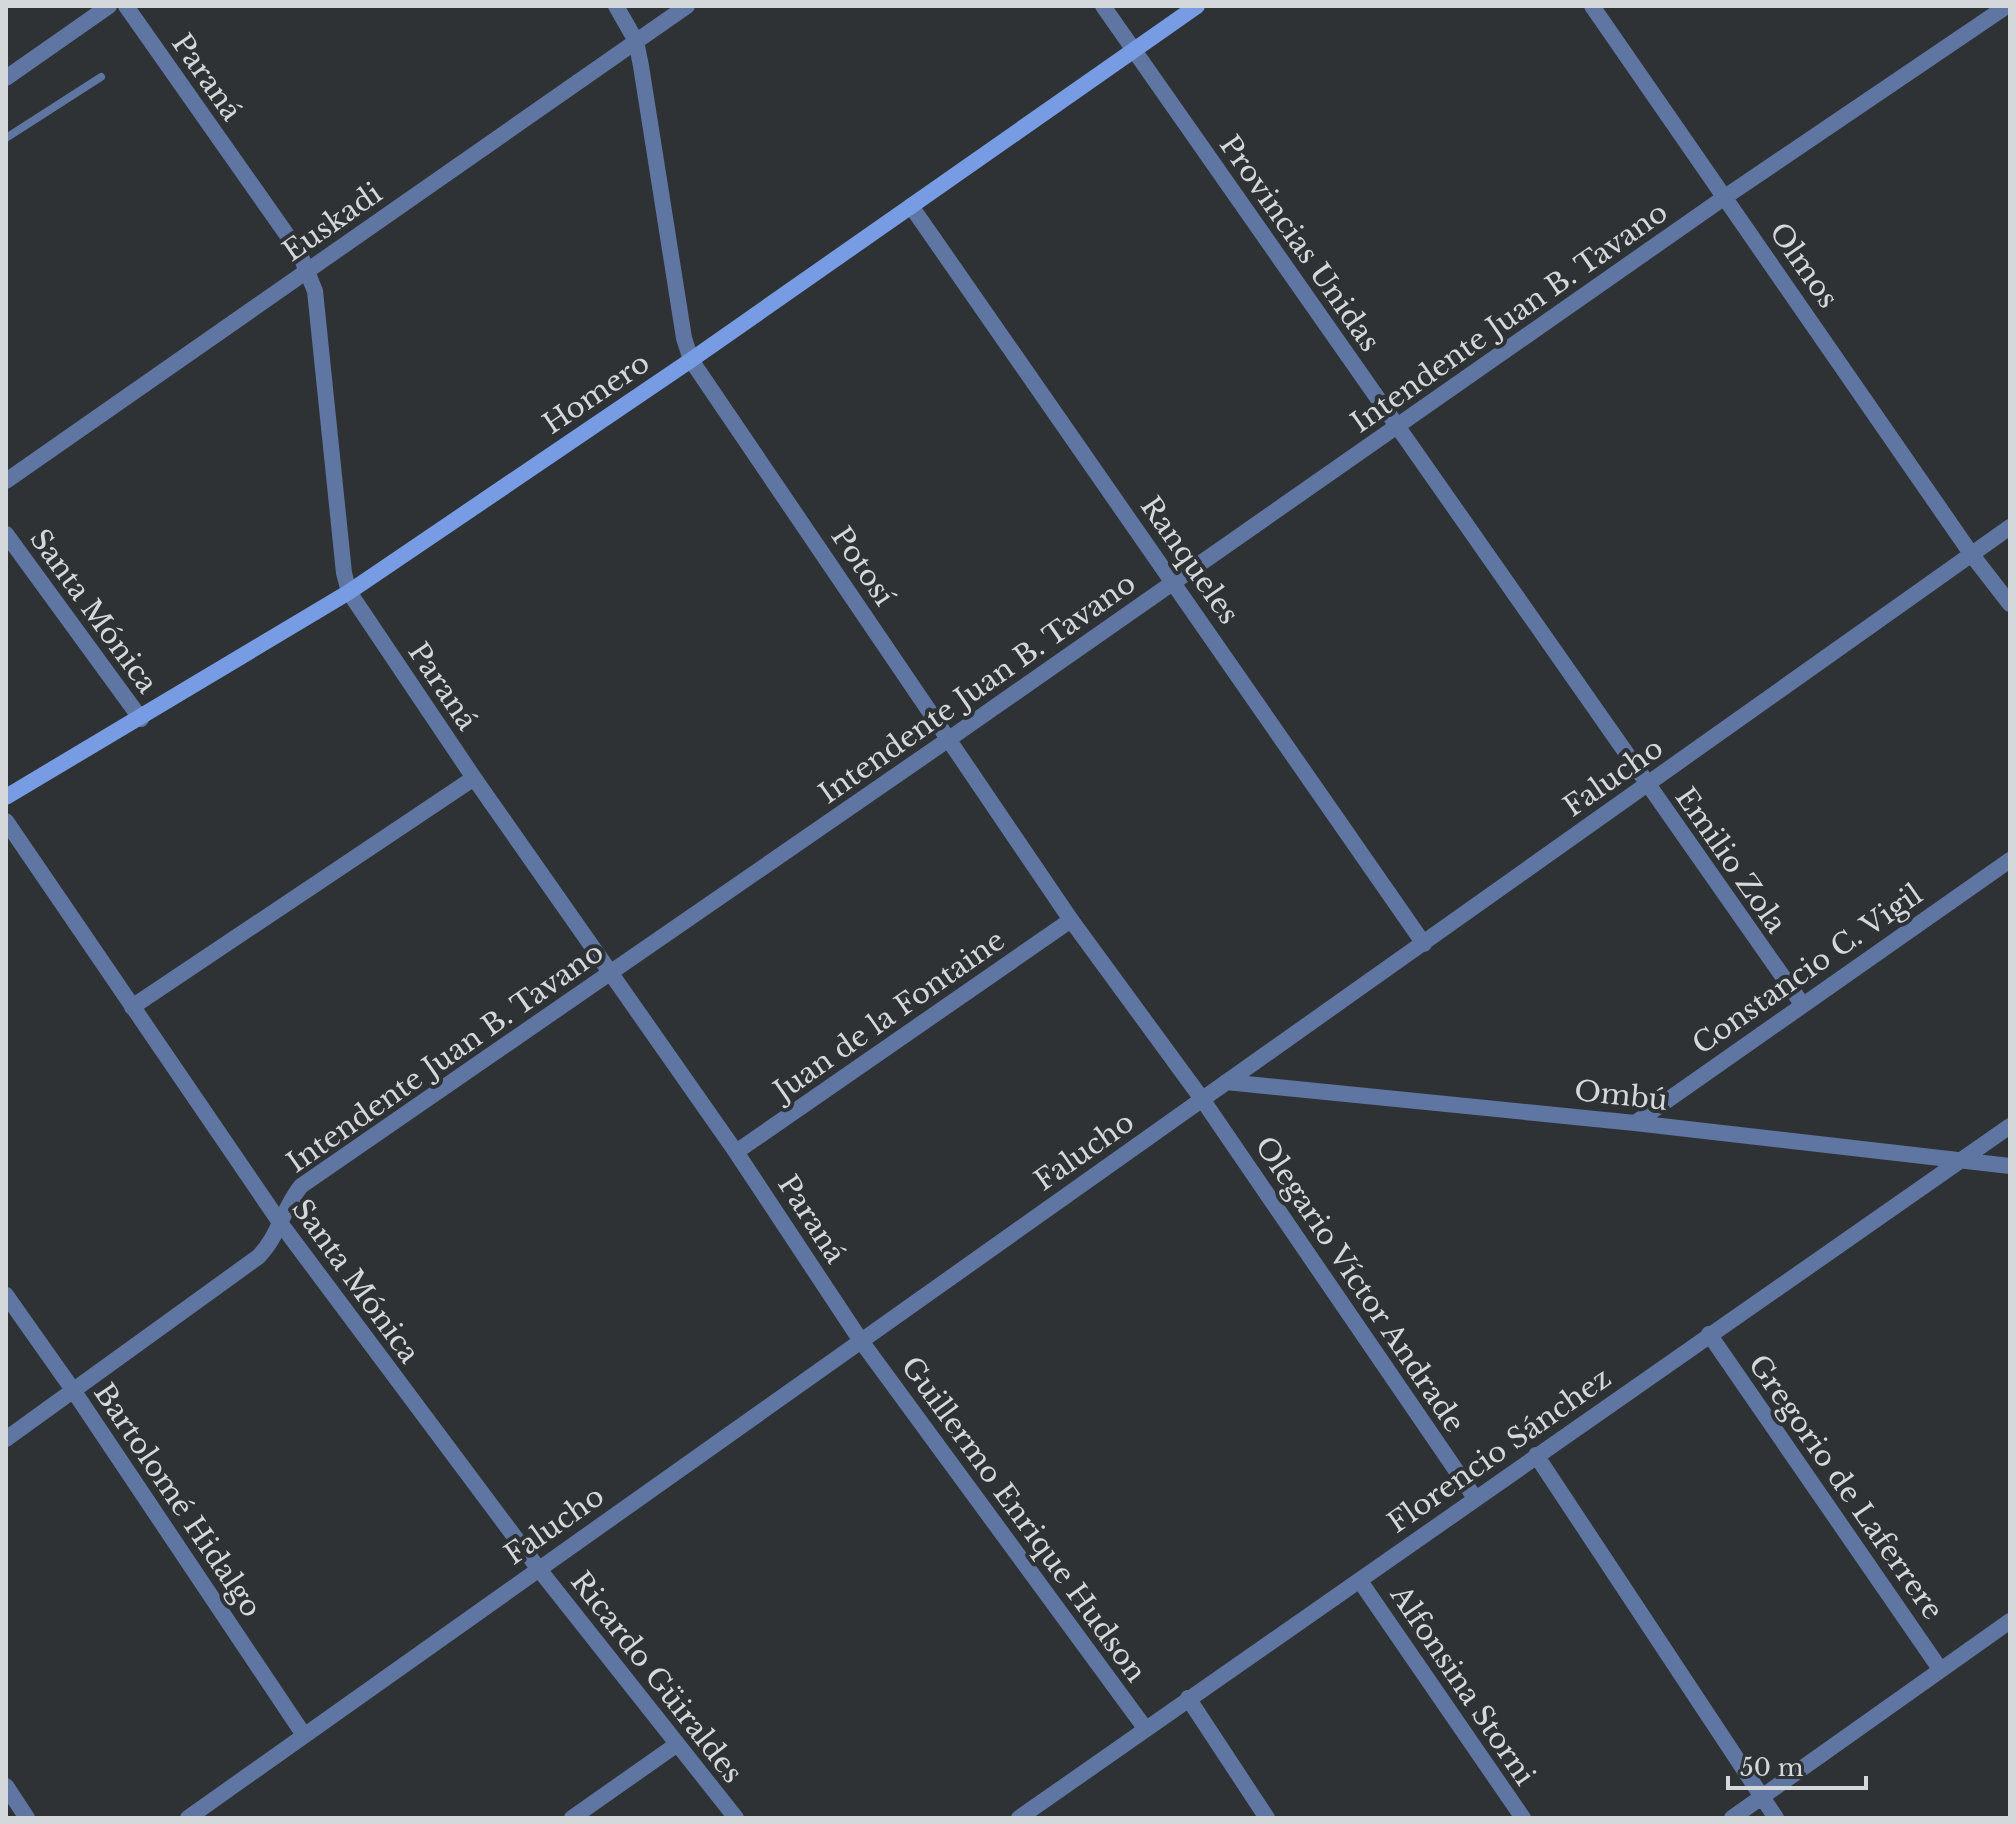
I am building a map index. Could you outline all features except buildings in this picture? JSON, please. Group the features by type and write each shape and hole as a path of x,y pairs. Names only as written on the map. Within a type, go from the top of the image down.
{"main road":[{"name":"Homero","path":"6,797 349,592 691,360 1197,6"}],"street":[{"path":"6,78 109,6"},
{"name":"Paraná","path":"126,6 299,252 308,270 315,291 344,573 349,592 474,778 736,1152 861,1341"},
{"name":"Potosí","path":"616,6 636,41 684,338 691,360 1071,920 1202,1099"},
{"name":"Euskadi","path":"6,481 687,6"},
{"name":"Provincias Unidas","path":"1103,6 1647,785"},
{"name":"Olmos","path":"1592,6 1972,555 2010,604"},
{"name":"Intendente Juan B. Tavano","path":"6,1439 258,1257 270,1246 292,1197 301,1186 949,739 1725,197 2007,6"},
{"name":"Ranqueles","path":"911,206 1424,944"},
{"name":"Falucho","path":"188,1818 2010,527"},
{"name":"Santa Mónica","path":"6,534 141,719"},
{"path":"132,1007 474,778"},
{"name":"Emilio Zola","path":"1647,785 1802,1004"},
{"name":"Santa Mónica","path":"6,821 281,1224 538,1568"},
{"name":"Constancio C. Vigil","path":"1635,1123 2010,860"},
{"name":"Juan de la Fontaine","path":"736,1152 1071,920"},
{"name":"Ombú","path":"1226,1082 1635,1123 2010,1166"},
{"name":"Olegario Víctor Andrade","path":"1202,1099 1475,1498"},
{"name":"Florencio Sánchez","path":"1019,1818 2010,1126"},
{"name":"Bartolomé Hidalgo","path":"6,1295 304,1735"},
{"name":"Gregorio de Laferrere","path":"1709,1334 1940,1669"},
{"name":"Guillermo Enrique Hudson","path":"861,1341 1145,1728"},
{"path":"1536,1455 1776,1818"},
{"name":"Ricardo Güiraldes","path":"538,1568 736,1818"},
{"name":"Alfonsina Storni","path":"1360,1581 1523,1818"},
{"path":"1732,1818 2010,1621"},
{"path":"1188,1698 1267,1818"},
{"path":"572,1818 676,1745"},
{"path":"6,1786 27,1818"}],"lane":[{"path":"6,138 101,77"}]}
